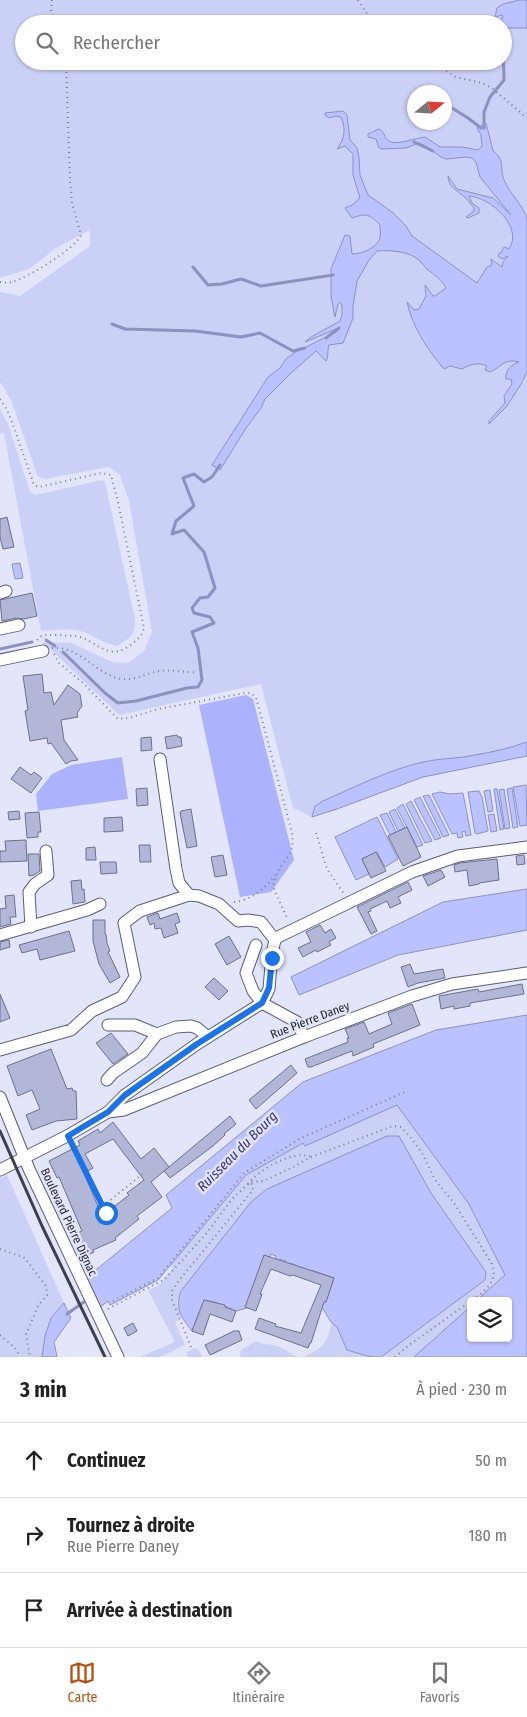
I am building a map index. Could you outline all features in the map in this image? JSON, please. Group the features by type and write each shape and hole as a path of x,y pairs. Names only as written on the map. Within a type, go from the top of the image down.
{"street":[{"path":"0,629 19,625"},
{"path":"0,660 43,651"},
{"path":"160,759 176,869 179,883 189,895"},
{"path":"262,1003 269,988 275,940 281,936 412,872 458,856 527,847"},
{"path":"31,927 29,892 35,884 48,875 46,852"},
{"path":"0,1050 71,1030 92,1011 122,997 135,977 124,922 140,910 189,895 199,896 219,904 238,922 248,920 261,922 275,940"},
{"path":"0,935 87,910 100,904"},
{"path":"256,945 246,973 253,991 262,1003 297,1022 304,1037"},
{"name":"Rue Pierre Daney","path":"108,1112 124,1110 304,1037 412,996 452,984 527,973"},
{"name":"Rue Pierre Daney","path":"0,1170 68,1136 108,1112 125,1095 208,1037 262,1003"},
{"path":"108,1024 135,1025 157,1034"},
{"path":"107,1080 113,1073 142,1052 157,1034 176,1026 190,1026 197,1028 208,1037"},
{"name":"Boulevard Pierre Dignac","path":"0,1097 24,1159 118,1357"}],"path":[{"path":"52,0 52,15"},
{"path":"358,0 368,15"},
{"path":"0,282 11,282 30,274 66,251 80,239 81,235 72,203 70,180 66,70"},
{"path":"444,70 456,77 482,83 492,88 527,118"},
{"path":"0,399 14,425 34,485 40,487 101,473 111,476 144,628 142,634 122,651 108,651 74,635 44,635 38,638 37,644 43,651 54,654 59,662 83,683 118,719 129,718 158,709 245,693 251,693 256,697 294,843 292,851 263,888 247,899 219,904"},
{"path":"43,651 55,648 69,650 80,655 102,671 121,679 129,679 159,671 197,672"},
{"path":"316,833 327,869 349,902"},
{"path":"277,872 273,887 293,931"},
{"path":"113,1301 158,1278 244,1173 301,1138 408,1091"},
{"path":"96,1312 164,1278 193,1249 232,1199 251,1182 264,1181 311,1157 387,1127 397,1126 406,1132 422,1153 435,1180 454,1203 494,1268 490,1284 475,1297"},
{"path":"68,1136 106,1213"},
{"path":"247,1185 266,1169 289,1157 305,1154 311,1157"},
{"path":"103,1206 145,1172"},
{"path":"191,1347 172,1300 172,1291 253,1190 251,1182"},
{"path":"0,1249 26,1258 46,1286 47,1296 38,1306 26,1334 30,1357"},
{"path":"395,1357 467,1304"},
{"path":"0,1335 15,1348 20,1357"}],"shaded area":[{"path":"0,0 527,0 527,756 423,777 312,817 293,808 261,684 119,715 43,642 72,643 112,662 128,663 144,651 152,632 129,501 120,475 109,467 45,479 38,477 11,400 0,382 0,292 20,296 90,246 90,230 56,248 29,269 0,278"},
{"path":"0,409 8,424 30,492 36,495 102,480 105,482 135,619 131,636 117,646 76,630 41,631 4,433 0,434"},
{"path":"246,695 253,699 294,860 271,892 240,897 199,705"},
{"path":"122,757 128,799 38,811 36,794 52,774 71,765"},
{"path":"464,1053 527,1357 381,1357 485,1280 486,1272 431,1193 399,1137 388,1136 267,1189 251,1202 177,1302 182,1318 175,1322 185,1345 160,1357 140,1357 175,1342 148,1290 158,1286 173,1268 170,1265 223,1188"},
{"path":"7,1175 64,1303 51,1318 42,1357 0,1357 0,1178"},
{"path":"331,1322 337,1327 347,1350 371,1357 302,1357 314,1352 323,1345"},
{"path":"256,1341 277,1346 299,1357 240,1357 241,1350"},
{"path":"194,1348 198,1349 202,1357 188,1357 187,1352"}],"water":[{"path":"527,0 527,28 512,28 512,15 495,15 497,8 503,4"},
{"path":"343,111 347,115 350,140 357,148 360,175 368,195 392,212 406,226 412,236 477,283 487,267 492,265 491,259 502,267 503,262 508,256 502,259 498,256 504,247 509,249 512,232 508,223 495,207 477,198 469,196 472,203 479,208 479,213 468,218 466,217 474,211 474,208 454,188 448,180 448,176 457,189 493,198 511,215 480,177 476,162 472,158 466,157 446,159 419,143 406,148 382,149 379,148 376,139 368,137 368,134 379,129 387,140 392,142 425,137 440,147 462,147 478,150 482,146 481,135 477,128 486,123 493,151 501,161 504,180 527,218 527,372 507,406 489,424 489,421 505,403 504,396 512,384 511,379 506,379 508,370 519,362 506,362 490,372 485,370 487,366 480,364 462,369 450,366 444,369 421,338 407,302 414,310 419,309 426,296 425,285 433,296 446,288 440,279 415,257 399,252 377,251 369,260 357,281 353,318 343,343 329,345 326,361 316,351 265,399 220,470 212,465 268,377 280,368 286,359 294,353 336,332 336,329 305,342 340,321 342,305 340,302 338,304 335,317 331,296 331,269 345,235 350,236 352,254 369,250 376,245 380,238 380,225 373,219 364,215 352,218 345,208 360,198 353,175 353,154 345,146 337,149 344,133 341,117 329,118 325,115 325,113"},
{"path":"20,563 23,578 15,579 12,564"},
{"path":"527,742 527,756 423,777 312,817 315,806 323,801 372,779 410,765 488,753"},
{"path":"526,785 527,825 520,826 513,787"},
{"path":"512,788 518,827 513,828 507,789"},
{"path":"494,789 497,789 504,829 500,830"},
{"path":"504,789 510,828 505,829 499,790"},
{"path":"490,790 493,811 488,812 484,791"},
{"path":"479,791 482,797 488,831 477,834 475,833 468,792"},
{"path":"440,792 450,794 463,793 471,835 466,836 465,831 462,832 463,837 458,838 457,833 452,834 432,794"},
{"path":"429,795 449,835 443,837 423,796"},
{"path":"420,797 441,838 435,840 414,800"},
{"path":"411,801 432,841 425,843 406,804"},
{"path":"403,804 423,845 417,847 397,808"},
{"path":"395,809 405,828 398,831 389,812"},
{"path":"387,813 396,832 390,835 380,815"},
{"path":"494,814 497,831 491,832 488,815"},
{"path":"377,817 398,859 385,867 377,852 362,859 369,874 356,880 335,837"},
{"path":"527,889 527,930 398,955 299,995 291,977 443,902"},
{"path":"527,1015 527,1357 414,1357 467,1310 467,1342 512,1342 512,1297 480,1297 505,1275 469,1204 397,1105 305,1146 303,1143 246,1175 158,1280 110,1305 108,1301 100,1307 86,1278 172,1208 166,1195 303,1082 436,1030"},
{"path":"387,1136 399,1136 431,1193 486,1272 485,1280 381,1357 371,1357 347,1350 337,1327 331,1322 322,1307 324,1302 326,1302 334,1278 311,1270 309,1272 291,1263 285,1265 286,1261 280,1259 279,1262 274,1261 276,1256 271,1254 270,1257 264,1256 247,1308 236,1311 215,1302 204,1300 192,1331 180,1312 179,1297 181,1291 251,1202 267,1189"},
{"path":"64,1303 71,1318 54,1342 57,1357 42,1357 45,1336 51,1318"}],"building":[{"path":"7,517 14,547 3,549 0,537 0,519"},
{"path":"32,593 37,616 2,621 0,600"},
{"path":"42,674 44,693 51,692 54,705 68,685 80,694 82,706 77,713 78,717 61,720 64,740 78,760 66,764 51,743 48,744 47,738 30,741 25,711 28,710 23,676"},
{"path":"177,735 181,737 182,746 167,749 165,737"},
{"path":"151,737 152,750 141,751 141,738"},
{"path":"20,767 31,775 34,772 42,778 31,793 11,779"},
{"path":"147,788 148,805 137,806 136,789"},
{"path":"191,809 197,846 187,848 180,813 181,811"},
{"path":"19,811 20,819 9,820 8,812"},
{"path":"39,812 41,832 38,832 38,837 27,838 25,813"},
{"path":"122,817 123,831 104,832 104,818"},
{"path":"407,827 421,857 403,866 388,836"},
{"path":"26,840 27,861 0,862 0,851 6,851 5,841"},
{"path":"139,845 150,845 151,862 140,862"},
{"path":"95,847 96,860 86,860 86,848"},
{"path":"376,852 386,871 371,878 362,859"},
{"path":"28,854 39,854 40,871 29,876"},
{"path":"223,855 227,875 215,877 211,857"},
{"path":"524,855 525,864 517,865 516,856"},
{"path":"497,859 499,880 469,886 467,870 455,872 454,865 460,863"},
{"path":"100,862 116,862 117,873 101,874"},
{"path":"441,870 445,877 428,886 423,876"},
{"path":"81,880 85,902 73,904 71,881"},
{"path":"408,882 412,890 398,897 401,903 390,908 387,901 370,909 371,911 368,912 377,931 371,934 357,907"},
{"path":"14,895 16,917 10,917 11,924 0,927 0,909 6,908 5,896"},
{"path":"158,913 160,919 177,913 180,922 175,924 178,933 164,938 161,928 155,929 154,923 150,925 147,917"},
{"path":"93,920 105,920 105,934 110,951 108,952 120,977 110,983 99,964 93,941"},
{"path":"320,925 325,933 331,929 336,938 329,942 331,945 303,957 298,948 311,942 306,932"},
{"path":"69,931 75,951 40,960 37,949 22,953 19,945"},
{"path":"229,936 241,957 227,965 215,944"},
{"path":"9,940 10,947 0,950 0,942"},
{"path":"410,964 414,974 443,969 445,978 418,983 408,987 401,967"},
{"path":"214,978 228,991 219,1000 205,987"},
{"path":"522,984 524,994 470,1003 470,1006 454,1009 454,1006 441,1009 439,996 478,989 479,992"},
{"path":"0,994 10,1018 0,1022"},
{"path":"340,1004 344,1013 337,1016 333,1007"},
{"path":"412,1004 420,1025 373,1044 374,1047 353,1056 352,1051 308,1067 305,1059 348,1042 347,1038 349,1038 345,1029 364,1022 369,1034 392,1024 388,1013"},
{"path":"111,1033 128,1054 113,1064 96,1043"},
{"path":"51,1049 67,1089 72,1088 73,1091 76,1091 77,1119 56,1121 32,1130 26,1115 40,1109 32,1090 18,1096 7,1066"},
{"path":"291,1065 297,1073 256,1109 249,1100"},
{"path":"230,1116 236,1124 213,1146 170,1178 164,1171"},
{"path":"113,1122 141,1159 154,1148 169,1167 151,1182 162,1197 137,1216 139,1219 115,1238 116,1240 93,1250 94,1252 86,1256 75,1234 82,1231 59,1177 57,1178 49,1161 80,1145 78,1141 98,1129 100,1133","holes":["113,1139 144,1180 127,1193 129,1195 102,1216 84,1173 93,1168 85,1154"]},
{"path":"264,1255 334,1278 308,1348 255,1329 259,1318 276,1324 275,1326 301,1333 321,1285 271,1269 260,1294 262,1294 256,1311 245,1307"},
{"path":"204,1300 225,1305 225,1307 236,1311 232,1322 210,1314 203,1335 192,1331"},
{"path":"133,1323 137,1331 128,1336 124,1328"},
{"path":"234,1331 239,1331 242,1340 210,1355 205,1345"}],"waterway":[{"path":"484,128 484,112 490,97 504,80 504,70"},
{"path":"452,108 481,128"},
{"path":"414,142 433,151"},
{"path":"193,267 208,285 222,284 241,279 261,286 333,275"},
{"path":"112,324 125,329 195,331 241,337 260,333 293,351 305,348"},
{"path":"326,338 339,328"},
{"path":"63,652 105,693 118,703 136,701 198,687 202,680 198,648 192,632 214,623 210,617 194,613 192,608 200,598 208,597 215,588 204,552 184,530 172,534 176,521 194,506 183,478 194,474 204,482 212,477 220,465"},
{"path":"46,640 55,646"},
{"path":"0,649 32,642"},
{"name":"Ruisseau du Bourg","path":"67,1314 88,1299"}],"railway":[{"path":"0,1131 42,1226 105,1357"}],"route":[{"path":"106,1213 68,1136 108,1112 125,1095 197,1044 262,1003 269,988 272,958"}]}
